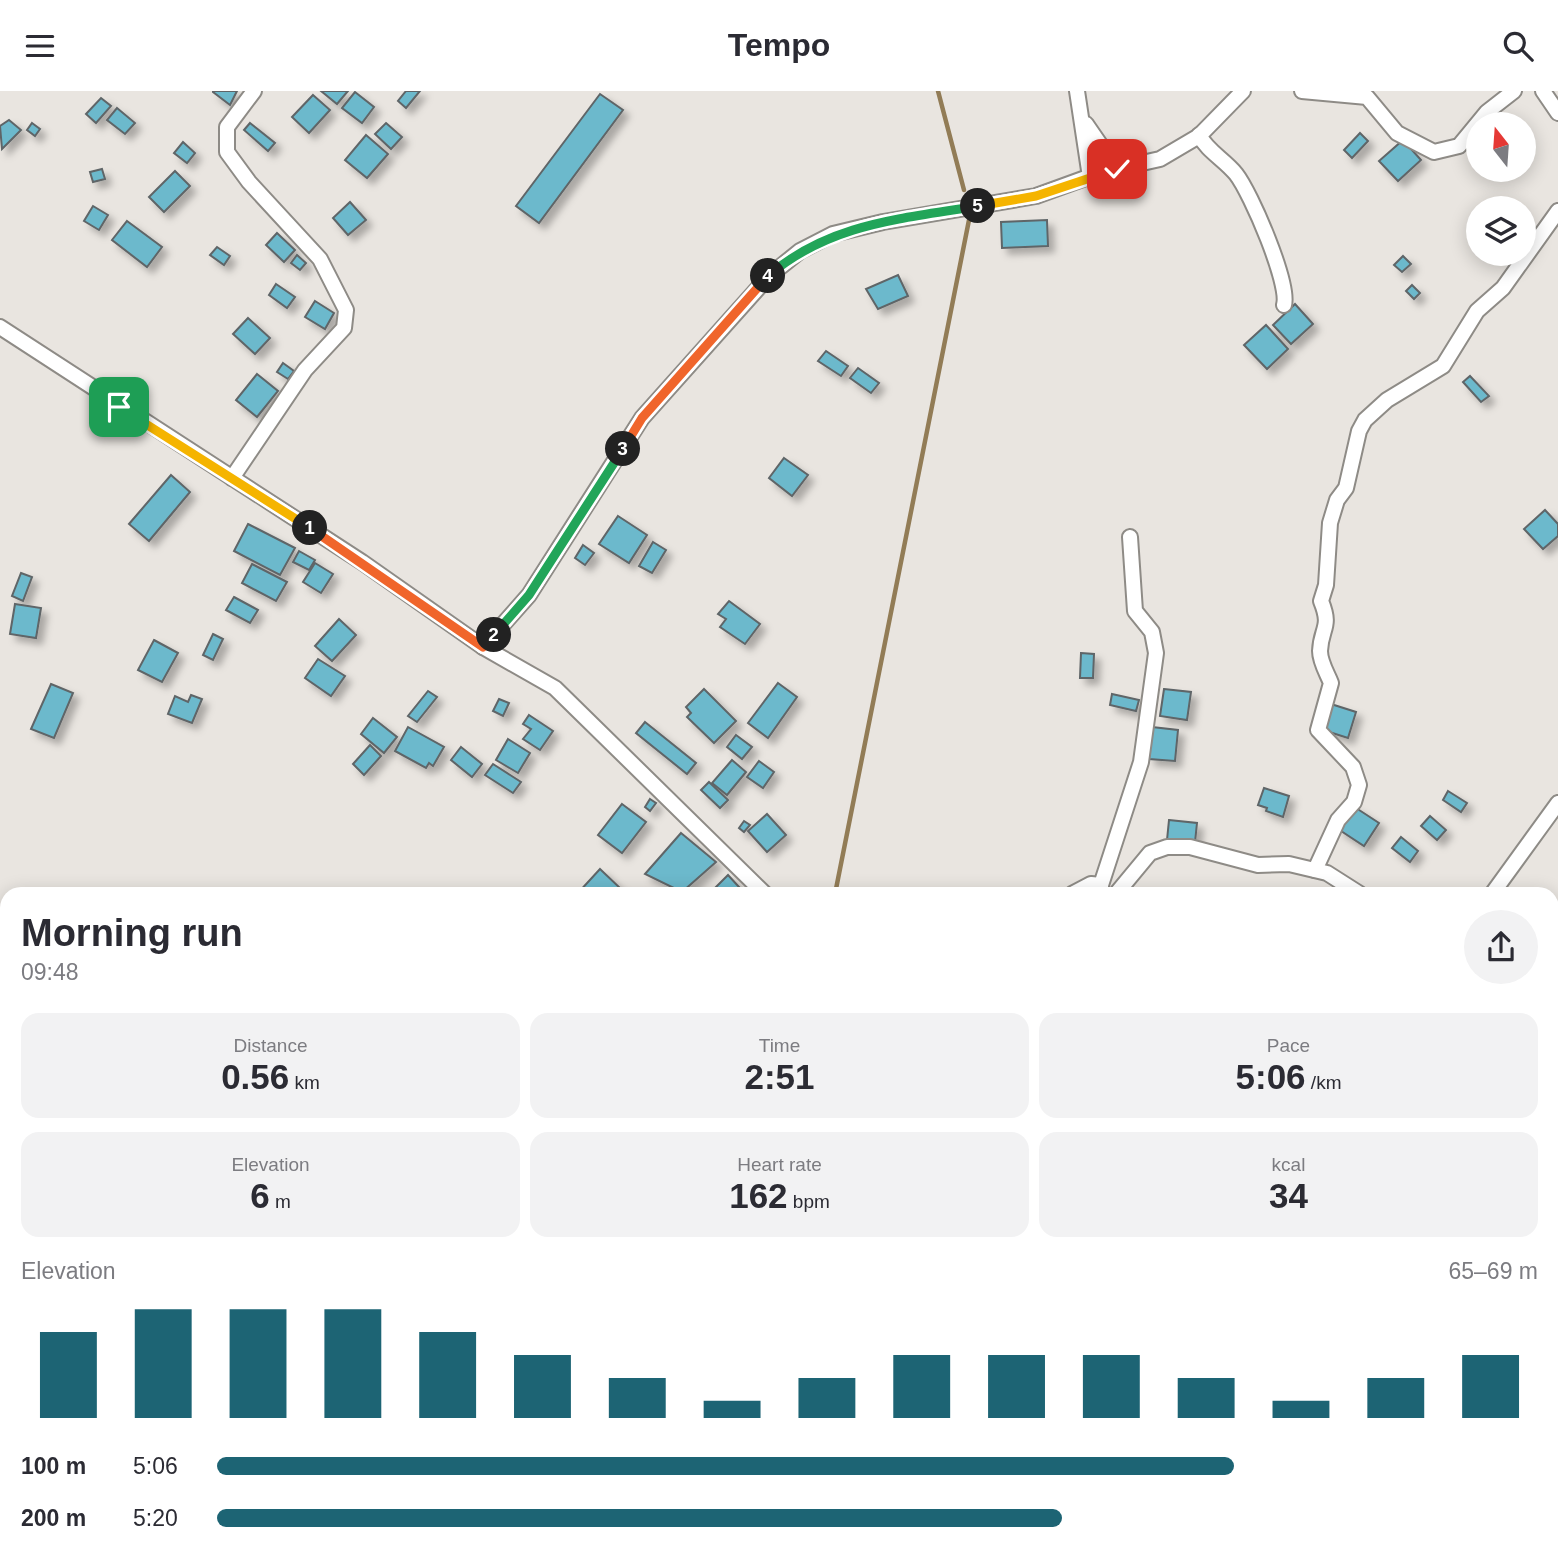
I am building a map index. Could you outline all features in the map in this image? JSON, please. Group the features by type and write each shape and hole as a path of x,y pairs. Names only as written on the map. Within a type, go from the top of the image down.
{"street":[{"path":"232,478 305,370 344,328 346,310 320,259 248,182 228,152 227,127 254,91"},
{"path":"1077,91 1090,177"},
{"path":"483,647 529,595 642,418 769,276 800,251 833,234 883,222 1036,196 1090,177 1160,159 1199,135 1243,91"},
{"path":"1303,91 1367,97 1396,133 1434,152 1459,146 1487,112 1514,91"},
{"path":"1543,91 1558,113"},
{"path":"1082,118 1117,169"},
{"path":"1199,135 1204,144 1237,176 1249,195 1281,279 1286,298 1284,305"},
{"path":"1315,870 1338,820 1354,802 1359,785 1353,767 1318,730 1331,683 1321,661 1320,649 1328,617 1321,601 1326,585 1330,523 1337,500 1346,488 1359,431 1365,420 1387,400 1443,366 1477,311 1503,288 1558,211"},
{"path":"0,327 362,562 483,647 555,688 758,887"},
{"path":"1102,887 1141,762 1156,653 1152,632 1135,611 1130,537"},
{"path":"1497,887 1558,803"},
{"path":"1122,887 1150,853 1167,847 1190,847 1258,865 1289,864 1327,873 1349,887"}],"building":[{"path":"213,91 237,91 230,105 213,92"},
{"path":"321,91 348,91 337,104"},
{"path":"406,91 420,91 406,108 398,101"},
{"path":"355,92 374,107 362,123 342,108"},
{"path":"600,94 623,110 539,223 516,206"},
{"path":"313,95 330,110 309,133 292,117"},
{"path":"101,98 111,106 96,123 86,114"},
{"path":"117,108 135,123 125,134 107,120"},
{"path":"9,120 21,130 2,149 0,126"},
{"path":"32,123 40,129 35,136 27,130"},
{"path":"250,123 275,143 268,151 244,130"},
{"path":"386,123 402,137 391,149 375,134"},
{"path":"1360,133 1368,141 1352,158 1344,150"},
{"path":"366,135 388,154 367,178 345,160"},
{"path":"1403,140 1421,160 1398,181 1379,161"},
{"path":"183,142 195,153 187,163 174,153"},
{"path":"102,169 105,179 93,182 90,172"},
{"path":"175,171 190,186 164,212 149,197"},
{"path":"350,202 366,220 348,235 333,218"},
{"path":"93,206 108,215 99,230 84,221"},
{"path":"1047,220 1048,246 1002,248 1001,222"},
{"path":"127,221 162,247 147,267 112,240"},
{"path":"277,233 295,250 284,262 266,245"},
{"path":"217,247 230,256 224,265 210,255"},
{"path":"297,255 306,263 300,270 291,263"},
{"path":"1403,256 1411,264 1402,272 1394,265"},
{"path":"898,275 908,296 878,309 866,289"},
{"path":"276,284 295,297 287,308 269,295"},
{"path":"1412,285 1420,293 1414,299 1406,291"},
{"path":"315,301 334,313 325,329 305,317"},
{"path":"1295,304 1313,324 1291,344 1273,325"},
{"path":"248,318 270,338 255,354 233,334"},
{"path":"1266,325 1288,349 1267,369 1244,345"},
{"path":"826,351 848,366 841,376 818,361"},
{"path":"283,363 294,371 288,379 277,372"},
{"path":"858,368 879,383 871,393 850,378"},
{"path":"257,374 278,391 257,417 236,400"},
{"path":"1470,376 1489,396 1481,402 1463,382"},
{"path":"784,458 808,475 792,496 769,478"},
{"path":"171,475 190,492 149,541 129,524"},
{"path":"1545,510 1558,524 1558,536 1543,549 1524,529"},
{"path":"618,516 647,535 629,563 599,544"},
{"path":"248,524 295,548 280,575 234,551"},
{"path":"653,542 666,550 652,573 639,566"},
{"path":"583,545 594,553 585,565 575,558"},
{"path":"299,551 315,560 309,570 293,562"},
{"path":"315,563 333,574 321,593 303,582"},
{"path":"252,564 287,582 276,601 242,583"},
{"path":"21,573 32,577 23,601 12,596"},
{"path":"234,597 258,610 250,623 226,610"},
{"path":"729,601 760,624 745,644 720,627 726,619 718,614"},
{"path":"15,604 41,608 36,638 10,634"},
{"path":"339,619 356,635 332,661 315,646"},
{"path":"213,634 223,639 213,660 203,655"},
{"path":"154,640 178,653 162,682 138,670"},
{"path":"1081,653 1094,654 1093,678 1080,678"},
{"path":"318,659 345,676 331,696 305,678"},
{"path":"778,683 797,697 768,738 748,723"},
{"path":"51,684 73,693 54,738 31,729"},
{"path":"704,689 736,721 714,743 687,717 691,713 686,707"},
{"path":"1164,689 1191,692 1187,720 1160,716"},
{"path":"428,691 437,697 417,722 408,716"},
{"path":"1112,694 1139,700 1136,711 1110,705"},
{"path":"191,695 202,699 192,723 168,714 175,696 188,702"},
{"path":"499,699 509,703 503,716 493,711"},
{"path":"1331,704 1356,712 1348,738 1323,730"},
{"path":"529,715 553,731 540,750 523,739 531,729 523,724"},
{"path":"373,718 397,737 384,753 361,734"},
{"path":"645,722 696,763 687,774 636,733"},
{"path":"408,727 444,747 433,766 429,763 426,768 395,751"},
{"path":"1152,727 1178,730 1175,761 1149,759"},
{"path":"736,735 752,747 742,759 727,747"},
{"path":"508,739 530,753 518,773 496,760"},
{"path":"370,745 381,756 364,775 353,764"},
{"path":"461,747 482,764 472,777 451,760"},
{"path":"732,760 746,772 727,795 712,783"},
{"path":"759,761 774,772 763,788 747,777"},
{"path":"493,764 521,782 513,793 485,775"},
{"path":"709,782 728,800 720,808 701,790"},
{"path":"1264,788 1289,796 1283,817 1258,805"},
{"path":"1448,791 1467,803 1461,812 1443,800"},
{"path":"650,799 656,803 650,811 645,807"},
{"path":"622,804 646,822 622,853 598,835"},
{"path":"1353,806 1379,823 1364,846 1338,829"},
{"path":"767,814 786,835 767,852 748,831"},
{"path":"1430,816 1446,830 1437,840 1421,826"},
{"path":"1169,820 1197,823 1195,842 1167,840"},
{"path":"744,821 750,825 744,832 739,828"},
{"path":"681,833 716,862 688,887 672,887 645,874"},
{"path":"1401,837 1418,851 1410,862 1392,848"},
{"path":"600,869 619,887 583,887"},
{"path":"728,875 739,887 716,887"}],"waterway":[{"path":"938,91 964,190"},
{"path":"836,887 969,220"}],"route":[{"path":"119,407 362,562 483,647 529,595 642,418 769,276 800,251 833,234 883,222 1036,196 1117,169"}]}
